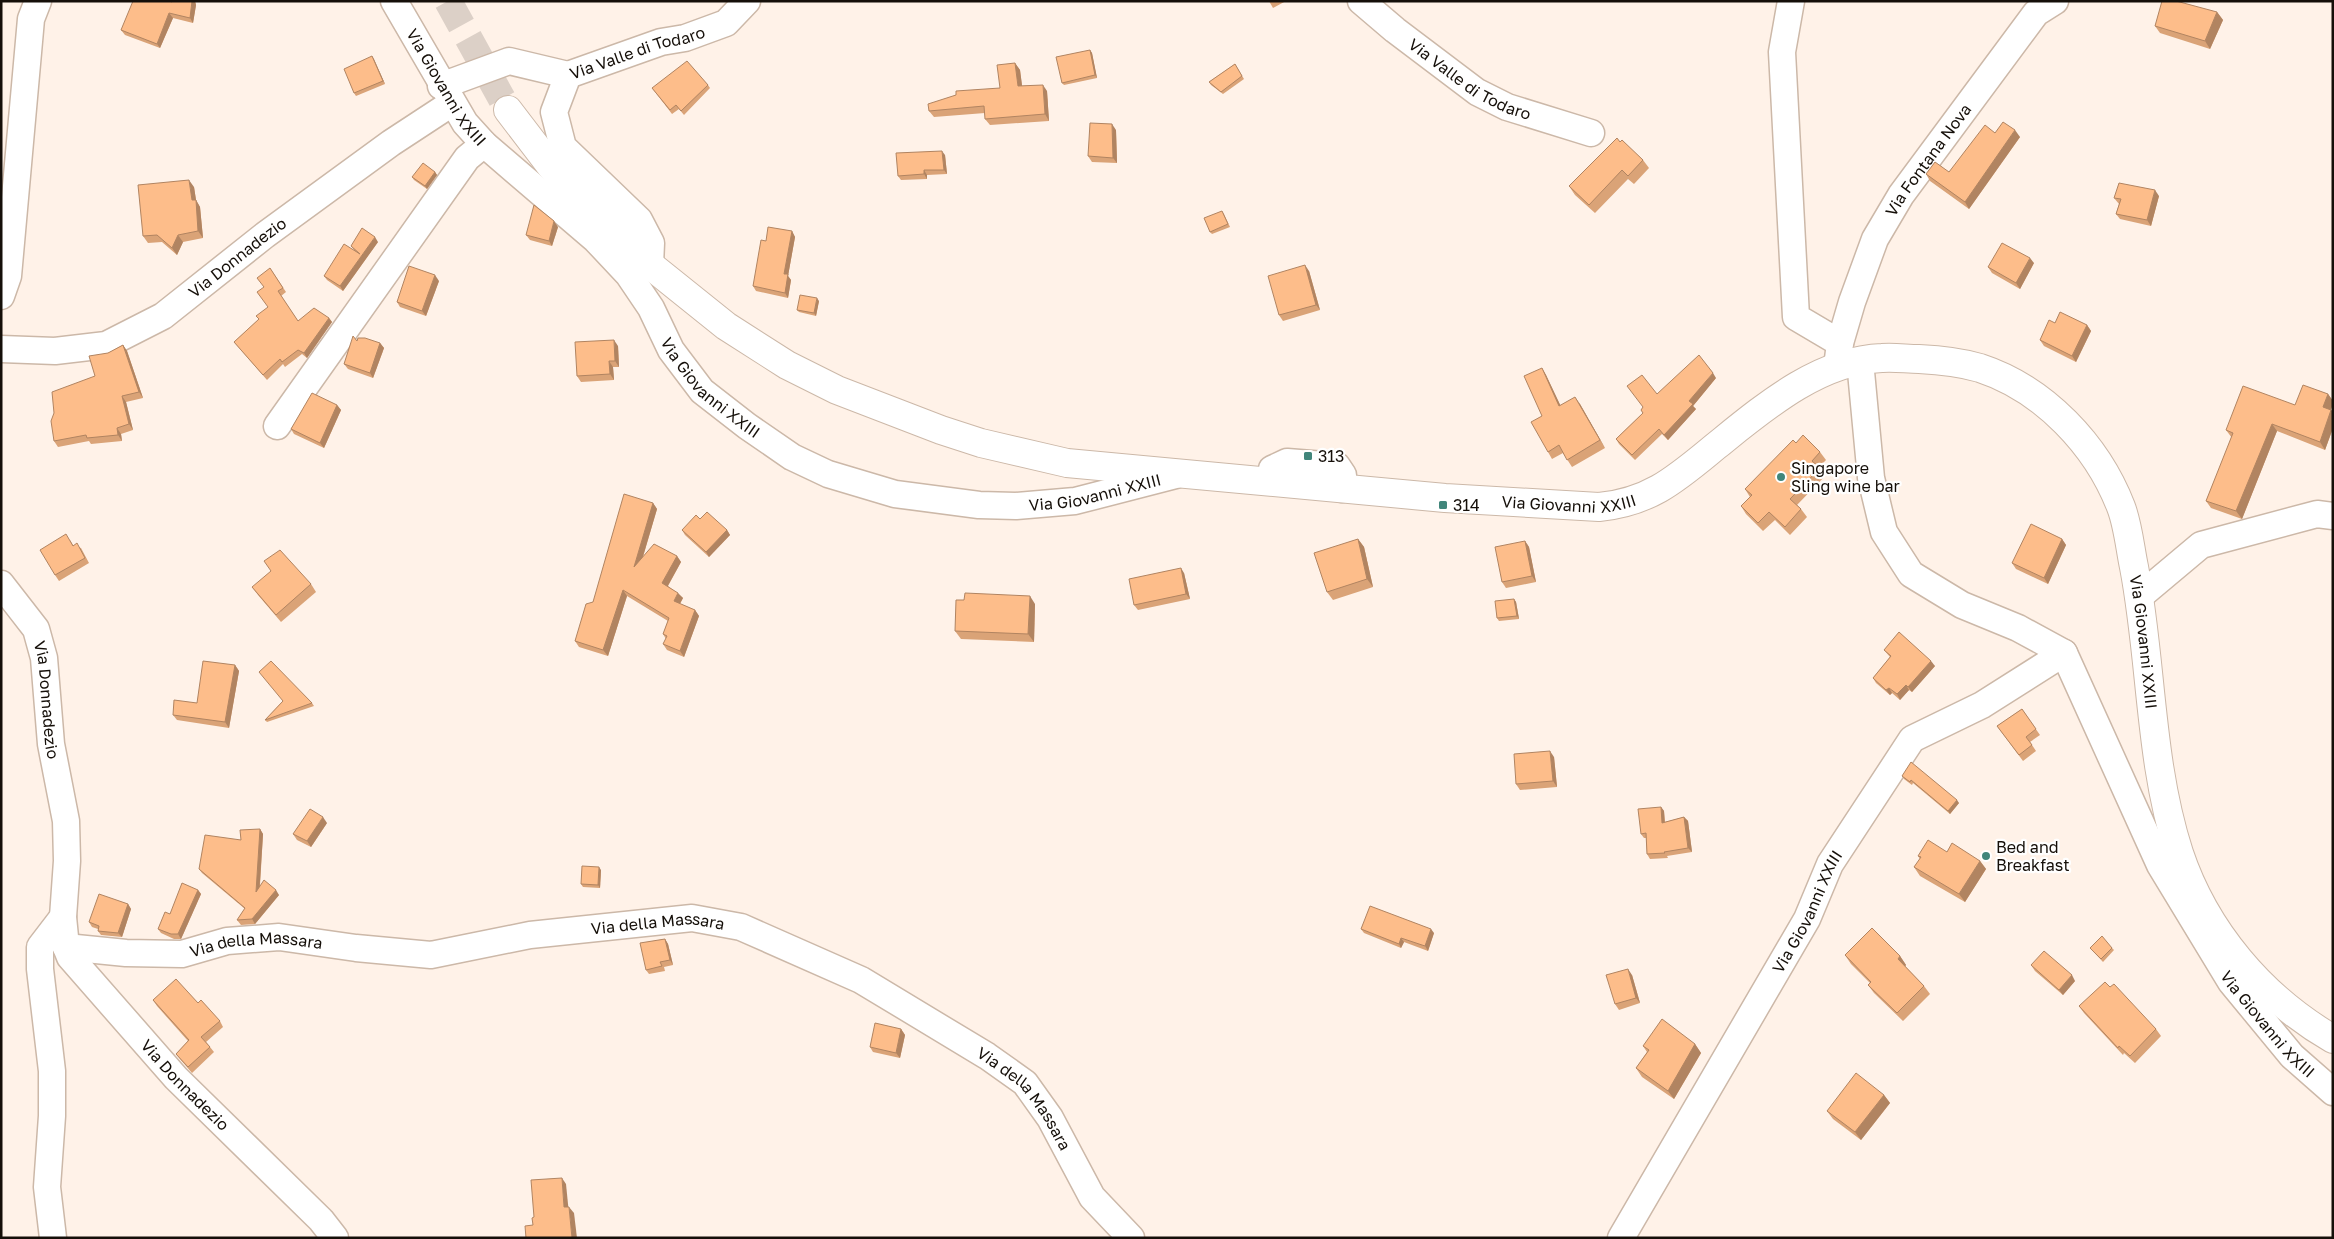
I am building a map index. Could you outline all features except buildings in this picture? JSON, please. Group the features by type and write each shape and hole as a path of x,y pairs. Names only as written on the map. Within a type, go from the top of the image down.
{"main road":[{"name":"Via Giovanni XXIII","path":"508,110 550,165 598,218 650,265 726,326 787,365 837,390 941,430 981,444 1067,463 1342,488 1550,505 1599,507 1620,505 1643,498 1672,483 1739,428 1799,385 1846,357 1944,361 1981,369 2012,383 2040,400 2088,447 2106,474 2122,509 2139,597 2167,812 2180,856 2202,906 2225,944 2257,980 2308,1024 2333,1039"}],"street":[{"path":"1,296 8,276 8,208 31,19 38,1"},
{"name":"Via Giovanni XXIII","path":"394,1 446,94 465,123 484,144 596,240 628,274 651,308 671,350 702,390 774,445 828,474 895,494 979,505 1016,506 1075,500 1178,474"},
{"name":"Via Valle di Todaro","path":"650,265 651,243 640,220 563,147 554,112 568,75 661,42 685,38 726,23 747,1"},
{"name":"Via Valle di Todaro","path":"1361,1 1395,30 1477,92 1507,108 1591,133"},
{"path":"1791,1 1782,52 1796,317 1846,357 1884,532 1911,574 1962,605 2018,628 2064,653"},
{"name":"Via Fontana Nova","path":"1846,357 1852,302 1875,239 1901,195 2036,13 2055,1"},
{"name":"Via Donnadezio","path":"1,350 55,351 106,345 163,316 265,235 391,143 446,94 475,72 509,61 568,75"},
{"path":"277,426 467,158 484,144"},
{"path":"2139,597 2201,545 2317,514 2333,516"},
{"name":"Via Donnadezio","path":"1,584 36,629 44,658 51,744 66,821 67,861 63,917 66,947 70,957 78,969 170,1071 320,1220 334,1238"},
{"name":"Via Giovanni XXIII","path":"1621,1238 1807,919 1830,864 1912,739 1982,705 2064,653 2160,865 2231,982 2292,1056 2333,1092"},
{"path":"53,1238 47,1187 52,1116 52,1071 40,969 40,948 63,917"},
{"name":"Via della Massara","path":"66,947 126,953 182,954 227,941 279,937 356,948 431,955 530,935 692,918 741,927 861,980 987,1056 1025,1083 1050,1118 1092,1196 1131,1238"}],"tunnel":[{"path":"448,1 508,110"}],"place":[{"name":"313","path":"1308,456"},
{"name":"Singapore Sling wine bar","path":"1781,477"},
{"name":"314","path":"1443,505"},
{"name":"Bed and Breakfast","path":"1986,856"}]}
